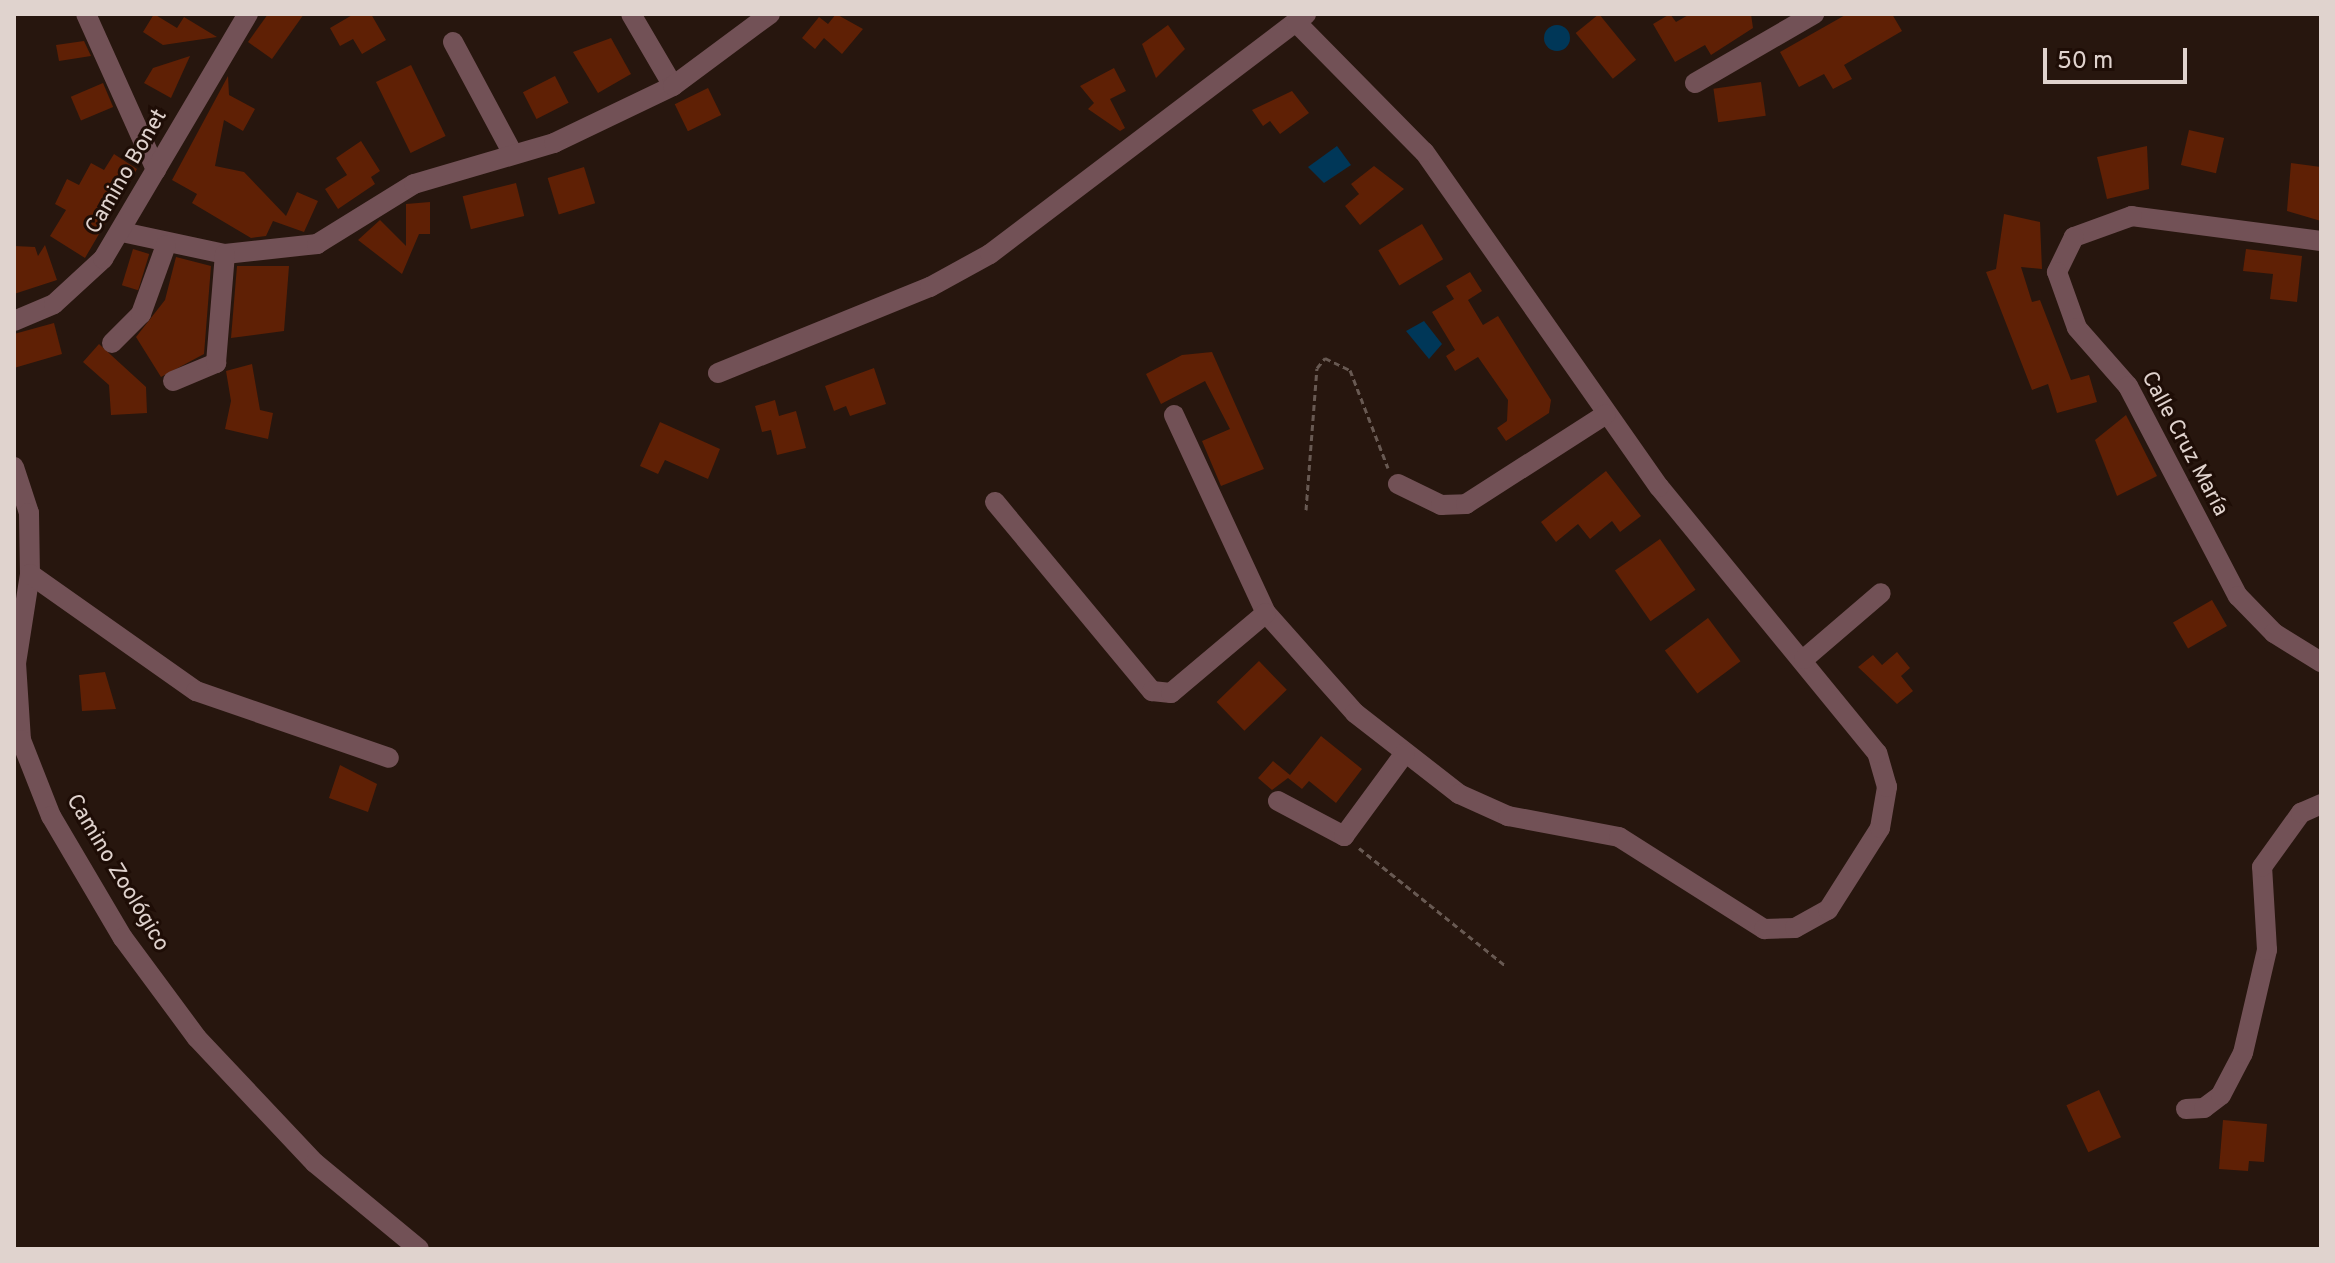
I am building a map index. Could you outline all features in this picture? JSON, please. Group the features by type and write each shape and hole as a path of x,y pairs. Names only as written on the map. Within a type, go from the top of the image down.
{"street":[{"path":"86,14 156,170"},
{"name":"Camino Bonet","path":"14,321 76,289 122,232 248,14"},
{"path":"631,14 673,86"},
{"path":"122,232 166,245 225,254 317,244 414,184 554,143 673,86 770,14"},
{"path":"1695,83 1814,14"},
{"path":"718,373 930,287 990,254 1302,18 1424,152 1606,414 1877,753 1886,806 1828,910 1795,928 1745,921 1659,856 1619,837 1483,806 1405,753 1300,659 1266,613 1174,415"},
{"path":"453,42 513,154"},
{"name":"Calle Cruz María","path":"2321,241 2132,216 2074,237 2057,272 2077,328 2128,386 2238,596 2274,633 2321,662"},
{"path":"112,343 141,314 166,245"},
{"path":"173,381 216,363 225,254"},
{"path":"1398,484 1431,502 1466,504 1606,414"},
{"name":"Camino Zoológico","path":"14,467 29,513 30,574 16,663 21,740 51,816 123,938 197,1038 315,1163 419,1249"},
{"path":"995,502 1152,691 1171,693 1266,613"},
{"path":"30,574 196,691 389,758"},
{"path":"1804,659 1881,593"},
{"path":"1278,801 1344,836 1405,753"},
{"path":"2186,1109 2204,1108 2221,1095 2243,1053 2267,950 2262,867 2301,813 2321,804"}],"path":[{"path":"1306,510 1317,368 1325,358 1350,370 1398,484"},
{"path":"1344,836 1506,966"}],"water":[{"path":"1557,25 1566,29 1570,38 1566,47 1557,51 1548,47 1544,38 1548,29"},
{"path":"1337,146 1351,165 1324,183 1308,167"},
{"path":"1424,321 1442,344 1429,359 1406,331"}],"building":[{"path":"154,14 177,28 184,17 217,37 163,45 143,32"},
{"path":"268,14 304,14 272,59 248,42"},
{"path":"354,14 371,14 386,40 362,54 353,39 340,46 330,28"},
{"path":"836,14 863,29 842,54 824,38 815,49 802,38 819,17 828,24"},
{"path":"1599,14 1636,60 1613,79 1576,33"},
{"path":"1670,14 1676,22 1690,14 1751,14 1753,28 1711,55 1705,45 1675,62 1653,24"},
{"path":"1847,14 1892,14 1902,31 1844,65 1852,79 1833,89 1824,74 1799,87 1780,52"},
{"path":"1168,25 1185,49 1156,78 1142,44"},
{"path":"611,38 631,74 598,93 573,52"},
{"path":"84,41 91,56 59,61 56,45"},
{"path":"190,56 171,98 144,83 153,68"},
{"path":"411,65 446,136 411,153 376,82"},
{"path":"1114,68 1126,91 1110,99 1125,128 1120,131 1088,109 1094,103 1080,86"},
{"path":"228,76 229,95 255,109 243,131 224,120 215,166 244,172 286,216 297,192 318,201 304,232 273,221 266,236 251,238 192,203 197,194 172,180"},
{"path":"555,76 569,103 537,119 523,92"},
{"path":"1761,82 1766,116 1718,122 1713,89"},
{"path":"103,83 113,107 81,121 71,97"},
{"path":"708,88 721,115 688,131 675,104"},
{"path":"1292,91 1309,113 1280,134 1270,121 1263,126 1252,110"},
{"path":"2189,130 2224,138 2216,173 2181,165"},
{"path":"361,141 380,171 371,177 375,184 338,209 325,189 347,175 336,158"},
{"path":"2147,146 2149,189 2107,199 2097,157"},
{"path":"114,154 137,169 85,258 50,236 66,210 55,204 67,179 79,185 91,163 104,170"},
{"path":"2291,163 2321,167 2321,221 2287,211"},
{"path":"1374,166 1404,189 1360,225 1345,206 1359,194 1351,184"},
{"path":"584,167 595,203 559,214 548,178"},
{"path":"516,183 524,216 471,229 463,196"},
{"path":"430,202 430,234 419,234 402,274 358,240 380,220 406,246 406,204"},
{"path":"2004,214 2040,222 2042,269 2021,267 2032,302 2040,300 2071,380 2089,375 2097,402 2057,413 2048,384 2032,390 1986,272 1996,269"},
{"path":"1422,224 1443,259 1399,285 1378,250"},
{"path":"45,245 57,280 14,294 14,246 35,247 38,256"},
{"path":"133,249 149,254 138,290 122,285"},
{"path":"2246,249 2302,256 2297,302 2270,299 2273,274 2243,271"},
{"path":"176,257 211,266 204,354 161,377 136,337 165,300"},
{"path":"237,266 289,266 284,331 231,338"},
{"path":"1470,272 1482,291 1468,300 1483,325 1498,316 1551,400 1549,413 1506,441 1497,428 1507,421 1508,400 1478,357 1455,371 1446,356 1455,350 1432,312 1454,299 1446,286"},
{"path":"54,323 62,354 14,368 14,334"},
{"path":"99,344 146,387 147,413 111,415 109,385 83,362"},
{"path":"1212,352 1264,469 1221,486 1202,441 1230,429 1205,381 1161,404 1146,374 1182,355"},
{"path":"252,364 260,410 273,413 268,439 225,429 231,401 226,371"},
{"path":"874,368 886,404 850,416 846,406 834,411 825,386"},
{"path":"775,400 779,416 796,411 806,448 777,455 771,430 762,432 755,406"},
{"path":"2126,415 2157,476 2117,496 2095,440"},
{"path":"660,422 720,449 708,479 665,460 658,474 640,466"},
{"path":"1606,471 1641,516 1620,532 1612,521 1590,539 1578,524 1556,542 1541,522"},
{"path":"1660,539 1696,590 1651,621 1615,571"},
{"path":"2212,600 2227,626 2188,648 2173,622"},
{"path":"1708,618 1740,661 1697,694 1665,650"},
{"path":"1897,652 1910,668 1901,676 1913,691 1897,704 1858,667 1873,655 1882,665"},
{"path":"1259,661 1287,690 1244,731 1217,702"},
{"path":"105,672 116,709 82,711 79,675"},
{"path":"1321,736 1362,769 1336,803 1309,781 1302,789 1288,778 1272,790 1258,778 1273,761 1290,775"},
{"path":"340,765 377,784 368,812 329,798"},
{"path":"2099,1090 2121,1137 2088,1152 2066,1105"},
{"path":"2223,1120 2267,1124 2264,1162 2249,1161 2248,1171 2219,1169"}]}
